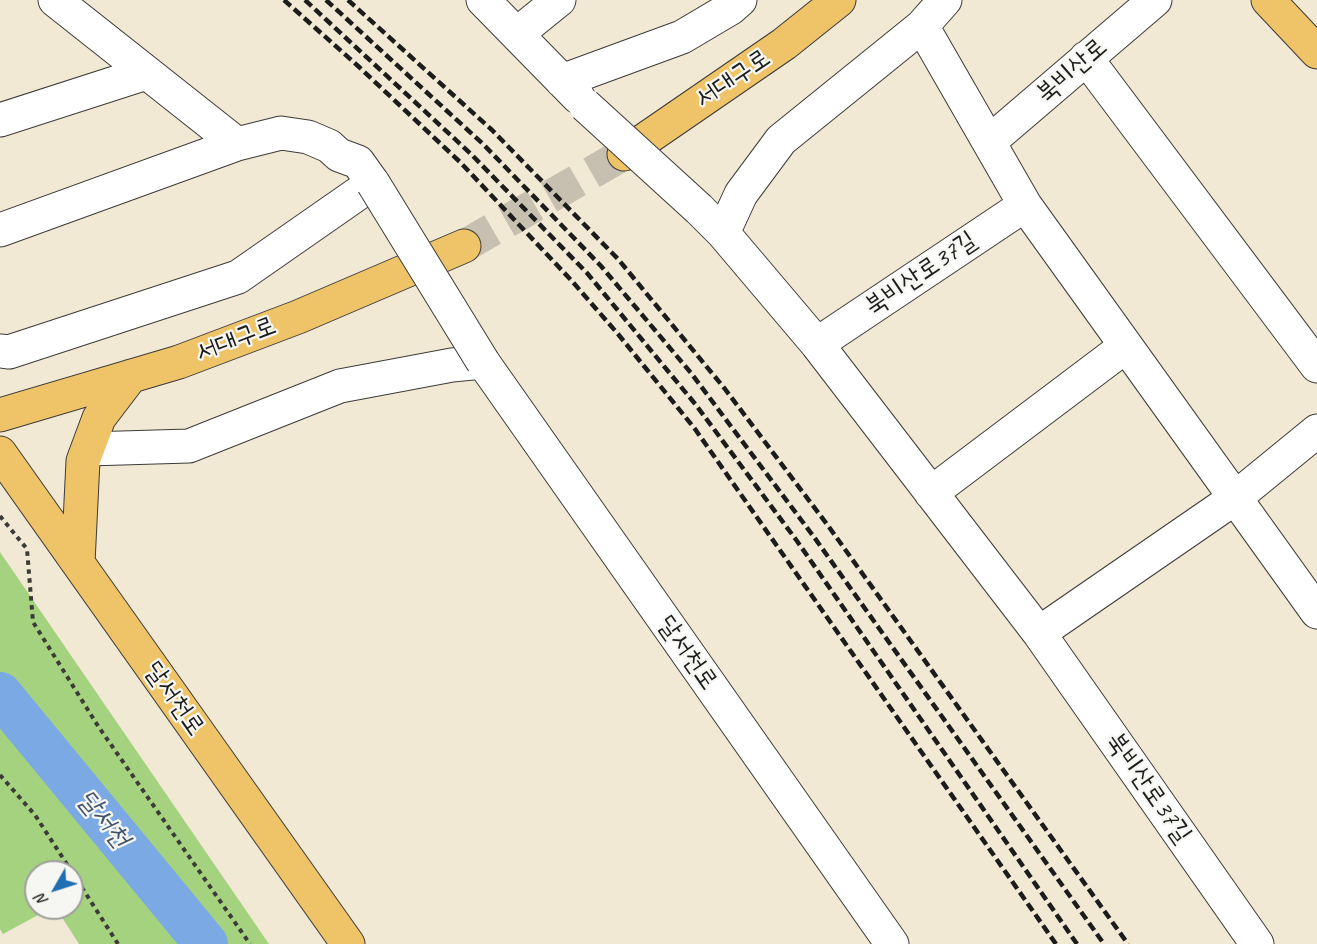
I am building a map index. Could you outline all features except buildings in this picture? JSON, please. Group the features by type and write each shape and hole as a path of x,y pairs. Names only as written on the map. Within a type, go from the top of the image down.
{"main road":[{"name":"서대구로","path":"624,154 784,44 839,0"},
{"path":"1268,0 1317,52"},
{"name":"서대구로","path":"0,415 179,362 298,317 464,246"},
{"path":"78,563 83,461 99,418 130,376"},
{"name":"달서천로","path":"0,453 348,944"}],"street":[{"path":"55,0 237,144"},
{"name":"북비산로37길","path":"483,0 585,105 723,232 816,344 1039,633 1257,944"},
{"path":"517,34 559,0"},
{"path":"562,81 682,37 731,8 740,0"},
{"path":"723,232 741,194 781,140 922,26 945,0"},
{"name":"북비산로","path":"989,142 1155,0"},
{"path":"922,26 1024,205 1317,612"},
{"path":"1086,58 1317,366"},
{"path":"0,120 146,73"},
{"name":"달서천로","path":"0,230 237,144 281,133 308,137 329,146 339,155 358,162 483,363 892,944"},
{"path":"0,351 9,352 238,277 373,183"},
{"name":"북비산로37길","path":"816,344 1024,205"},
{"path":"931,493 1126,346"},
{"path":"88,449 189,446 340,386 452,365 483,363"},
{"path":"1039,633 1235,498 1317,431"}],"path":[{"path":"0,516 27,549 33,622 98,726 250,944"},
{"path":"0,775 35,814 64,860"},
{"path":"84,891 118,944"}],"green space":[{"path":"0,552 269,944 79,944 64,920 84,920 84,860 24,860 24,920 29,920 3,934 0,929"}],"waterway":[{"name":"달서천","path":"0,694 206,944"}],"tunnel":[{"path":"464,246 624,154"}],"railway":[{"path":"284,0 460,162 571,280 618,334 695,429 1056,944"},
{"path":"305,0 471,154 587,273 696,405 797,541 1077,944"},
{"path":"326,0 483,144 601,266 691,373 814,537 1104,944"},
{"path":"348,0 492,130 618,259 725,389 829,527 1128,944"}]}
